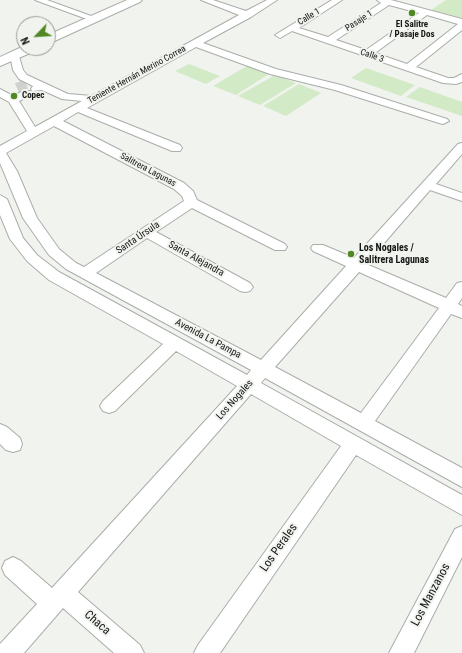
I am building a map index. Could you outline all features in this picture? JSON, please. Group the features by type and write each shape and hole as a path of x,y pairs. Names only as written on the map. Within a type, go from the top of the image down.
{"main road":[{"path":"56,30 124,0"},
{"path":"56,36 136,0"},
{"path":"0,54 16,47"},
{"path":"0,62 15,55"}],"street":[{"path":"39,0 87,16"},
{"path":"205,0 248,15"},
{"name":"Teniente Hernán Merino Correa","path":"0,152 33,132 273,0"},
{"name":"Calle 1","path":"280,35 338,0"},
{"path":"385,1 462,23"},
{"name":"Pasaje 1","path":"329,41 385,1"},
{"path":"367,54 426,12"},
{"path":"408,68 462,23"},
{"name":"Calle 3","path":"291,28 447,81 458,79"},
{"path":"195,43 274,72 295,75 319,84 337,87 443,121"},
{"path":"15,55 19,87 33,132"},
{"path":"19,87 66,97 93,99"},
{"path":"78,108 176,148"},
{"name":"Salitrera Lagunas","path":"54,121 179,186 188,194 191,202 280,247"},
{"name":"Los Nogales","path":"8,653 462,147"},
{"name":"Avenida La Pampa","path":"0,152 11,171 30,218 54,252 71,266 264,368 462,478"},
{"path":"428,185 462,197"},
{"name":"Avenida La Pampa","path":"0,198 17,239 32,258 54,276 250,385 462,506"},
{"name":"Santa Úrsula","path":"85,273 191,202"},
{"name":"Santa Alejandra","path":"146,232 245,286"},
{"path":"318,248 455,309"},
{"path":"363,424 455,309 462,287"},
{"path":"109,406 174,343"},
{"name":"Los Perales","path":"206,653 353,444"},
{"name":"Los Manzanos","path":"400,653 462,536"},
{"name":"Chaca","path":"13,568 58,598 132,653"}],"green space":[{"path":"446,0 462,0 462,18 431,10"},
{"path":"189,64 220,76 206,84 175,71"},
{"path":"247,66 269,74 236,95 213,86"},
{"path":"366,68 415,85 401,96 351,78"},
{"path":"275,75 296,83 260,105 238,96"},
{"path":"299,84 321,93 286,116 263,106"},
{"path":"420,87 462,102 462,116 406,97"}],"tunnel":[{"path":"17,88 26,84"}],"place":[{"name":"El Salitre / Pasaje Dos","path":"412,13"},
{"name":"Copec","path":"14,96"},
{"name":"Los Nogales / Salitrera Lagunas","path":"351,254"}]}
